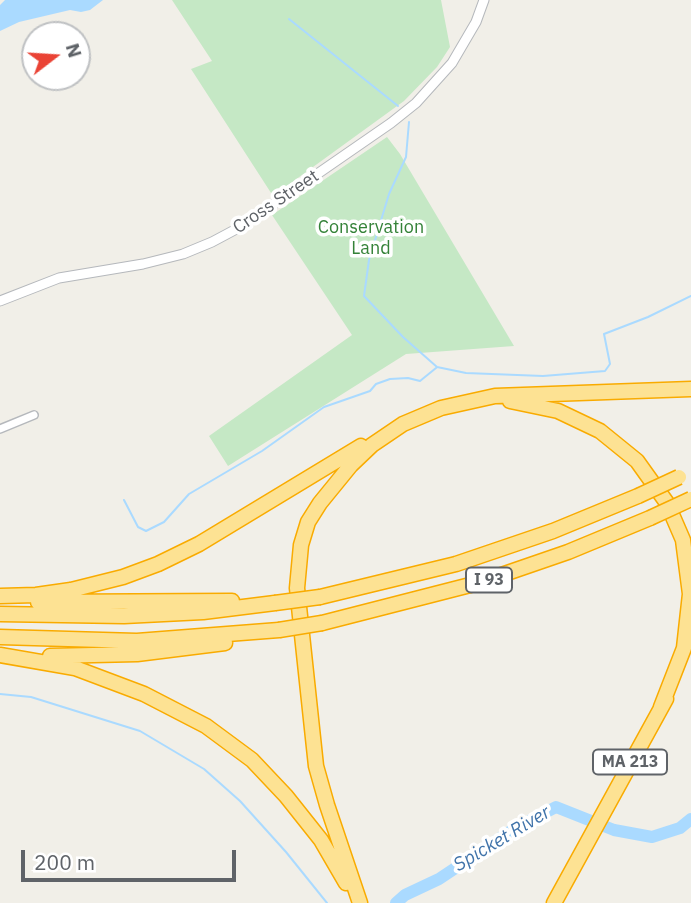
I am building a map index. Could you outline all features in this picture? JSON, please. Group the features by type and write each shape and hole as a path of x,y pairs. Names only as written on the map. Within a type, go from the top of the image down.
{"highway":[{"path":"0,597 71,590 123,577 159,564 199,544 360,447 433,411 495,396 515,394 691,389"},
{"path":"470,402 525,403 550,408 582,421 625,449 663,494 683,540 690,594 684,648 661,707"},
{"path":"358,903 315,757 297,568 304,534 320,503 357,458 394,430"},
{"name":"I 93","path":"0,614 124,616 203,612 320,597 456,564 563,528 685,474"},
{"name":"I 93","path":"0,638 137,641 279,630 322,623 478,583 568,552 650,519 691,499"},
{"path":"0,597 59,602 169,600 275,603"},
{"path":"4,656 137,654 211,646 279,630"},
{"path":"4,656 75,668 115,682 173,708 224,739 252,760 298,809 331,855 358,903"},
{"path":"661,707 691,656"},
{"name":"MA 213","path":"554,903 661,707"}],"street":[{"name":"Cross Street","path":"0,301 59,278 143,264 183,254 242,226 391,123 423,97 452,63 476,22 484,0"},
{"path":"0,429 33,415"}],"green space":[{"name":"Conservation Land","path":"172,0 441,0 450,47 437,67 404,101 273,196 191,69 212,61"},
{"name":"Conservation Land","path":"387,137 400,154 514,346 406,354 228,466 209,436 352,335 272,215"}],"water":[{"path":"5,0 103,0 90,10 70,10 21,21 0,31 0,5"}],"waterway":[{"path":"289,19 398,106"},
{"path":"409,122 406,157 389,194 369,260 364,296 403,337 437,367 466,373 543,376 605,371 610,364 604,334 691,296"},
{"path":"124,500 138,527 146,531 164,522 189,494 262,451 324,407 370,391 376,384 390,379 408,378 420,381 436,368"},
{"path":"0,694 31,697 140,731 204,769 240,801 327,903"},
{"name":"Spicket River","path":"396,903 405,895 439,879 514,829 556,807 614,830 652,837 680,828 691,819"}]}
